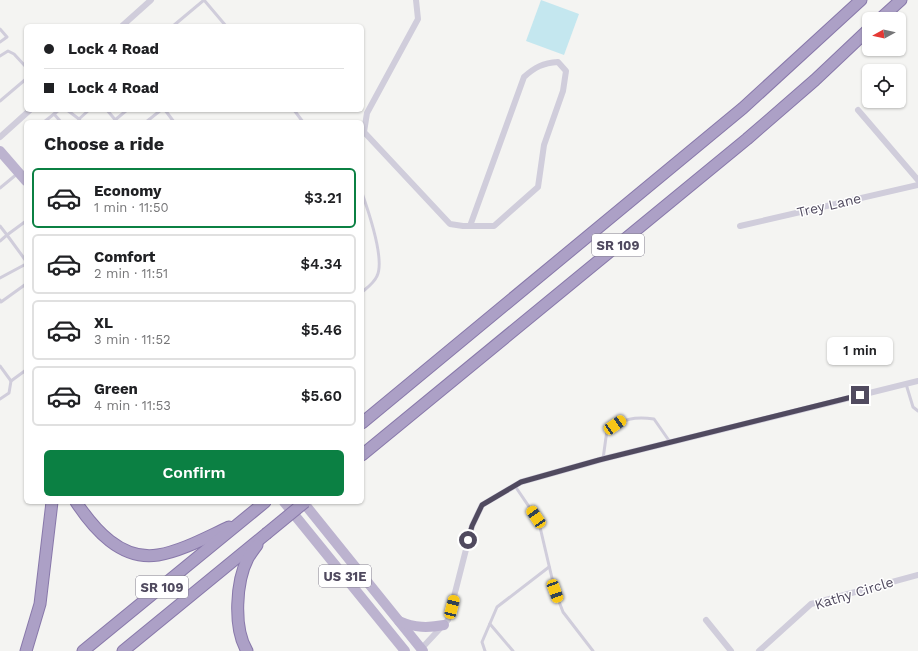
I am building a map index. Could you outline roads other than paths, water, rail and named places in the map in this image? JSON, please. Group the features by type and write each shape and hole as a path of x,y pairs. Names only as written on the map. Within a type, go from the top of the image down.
{"highway":[{"name":"SR 109","path":"364,421 743,108 861,0"},
{"path":"888,12 901,0"},
{"name":"SR 109","path":"364,453 747,139 815,80 862,36"},
{"path":"26,651 40,604 52,504"},
{"path":"77,504 90,524 113,544 144,555 158,555 172,551 241,522"},
{"name":"SR 109","path":"83,651 262,504"},
{"name":"SR 109","path":"124,651 302,504"},
{"path":"247,651 240,634 238,621 240,591 248,558 266,534"}],"main road":[{"path":"0,151 24,178"},
{"name":"US 31E","path":"286,504 405,651"},
{"name":"US 31E","path":"306,504 422,650"},
{"path":"399,621 410,626 426,628 444,624"},
{"path":"405,651 422,650"}],"street":[{"path":"124,24 151,0"},
{"path":"416,0 418,19 367,113 364,132 450,224 470,226 494,226 538,187 544,145 563,91 566,71 558,62 546,63 534,68 524,77 470,226"},
{"path":"858,110 918,180"},
{"path":"0,137 28,112"},
{"name":"Trey Lane","path":"740,226 918,185"},
{"path":"422,650 448,620 472,526 482,505 521,482 603,459 918,381"},
{"name":"Kathy Circle","path":"759,651 811,604 918,575"},
{"path":"706,620 731,651"}],"lane":[{"path":"175,24 204,0 224,24"},
{"path":"0,29 7,37 0,42"},
{"path":"0,56 8,51 14,54 24,66"},
{"path":"0,101 24,81"},
{"path":"46,120 56,112"},
{"path":"70,112 80,120 87,112"},
{"path":"109,112 115,120"},
{"path":"117,120 125,112"},
{"path":"148,120 158,112"},
{"path":"54,114 59,120"},
{"path":"0,188 19,172"},
{"path":"364,200 378,247 379,274 374,282 364,290"},
{"path":"0,240 24,222"},
{"path":"0,226 24,259"},
{"path":"0,278 24,263"},
{"path":"0,300 1,302 24,285"},
{"path":"0,366 11,381"},
{"path":"0,399 9,393 11,381 24,371"},
{"path":"906,384 913,407 918,411"},
{"path":"603,459 607,430 623,420 644,418 654,419 670,442"},
{"path":"515,486 536,517 563,612 593,651"},
{"path":"485,651 482,642 497,607 550,567"},
{"path":"490,624 513,651"}]}
